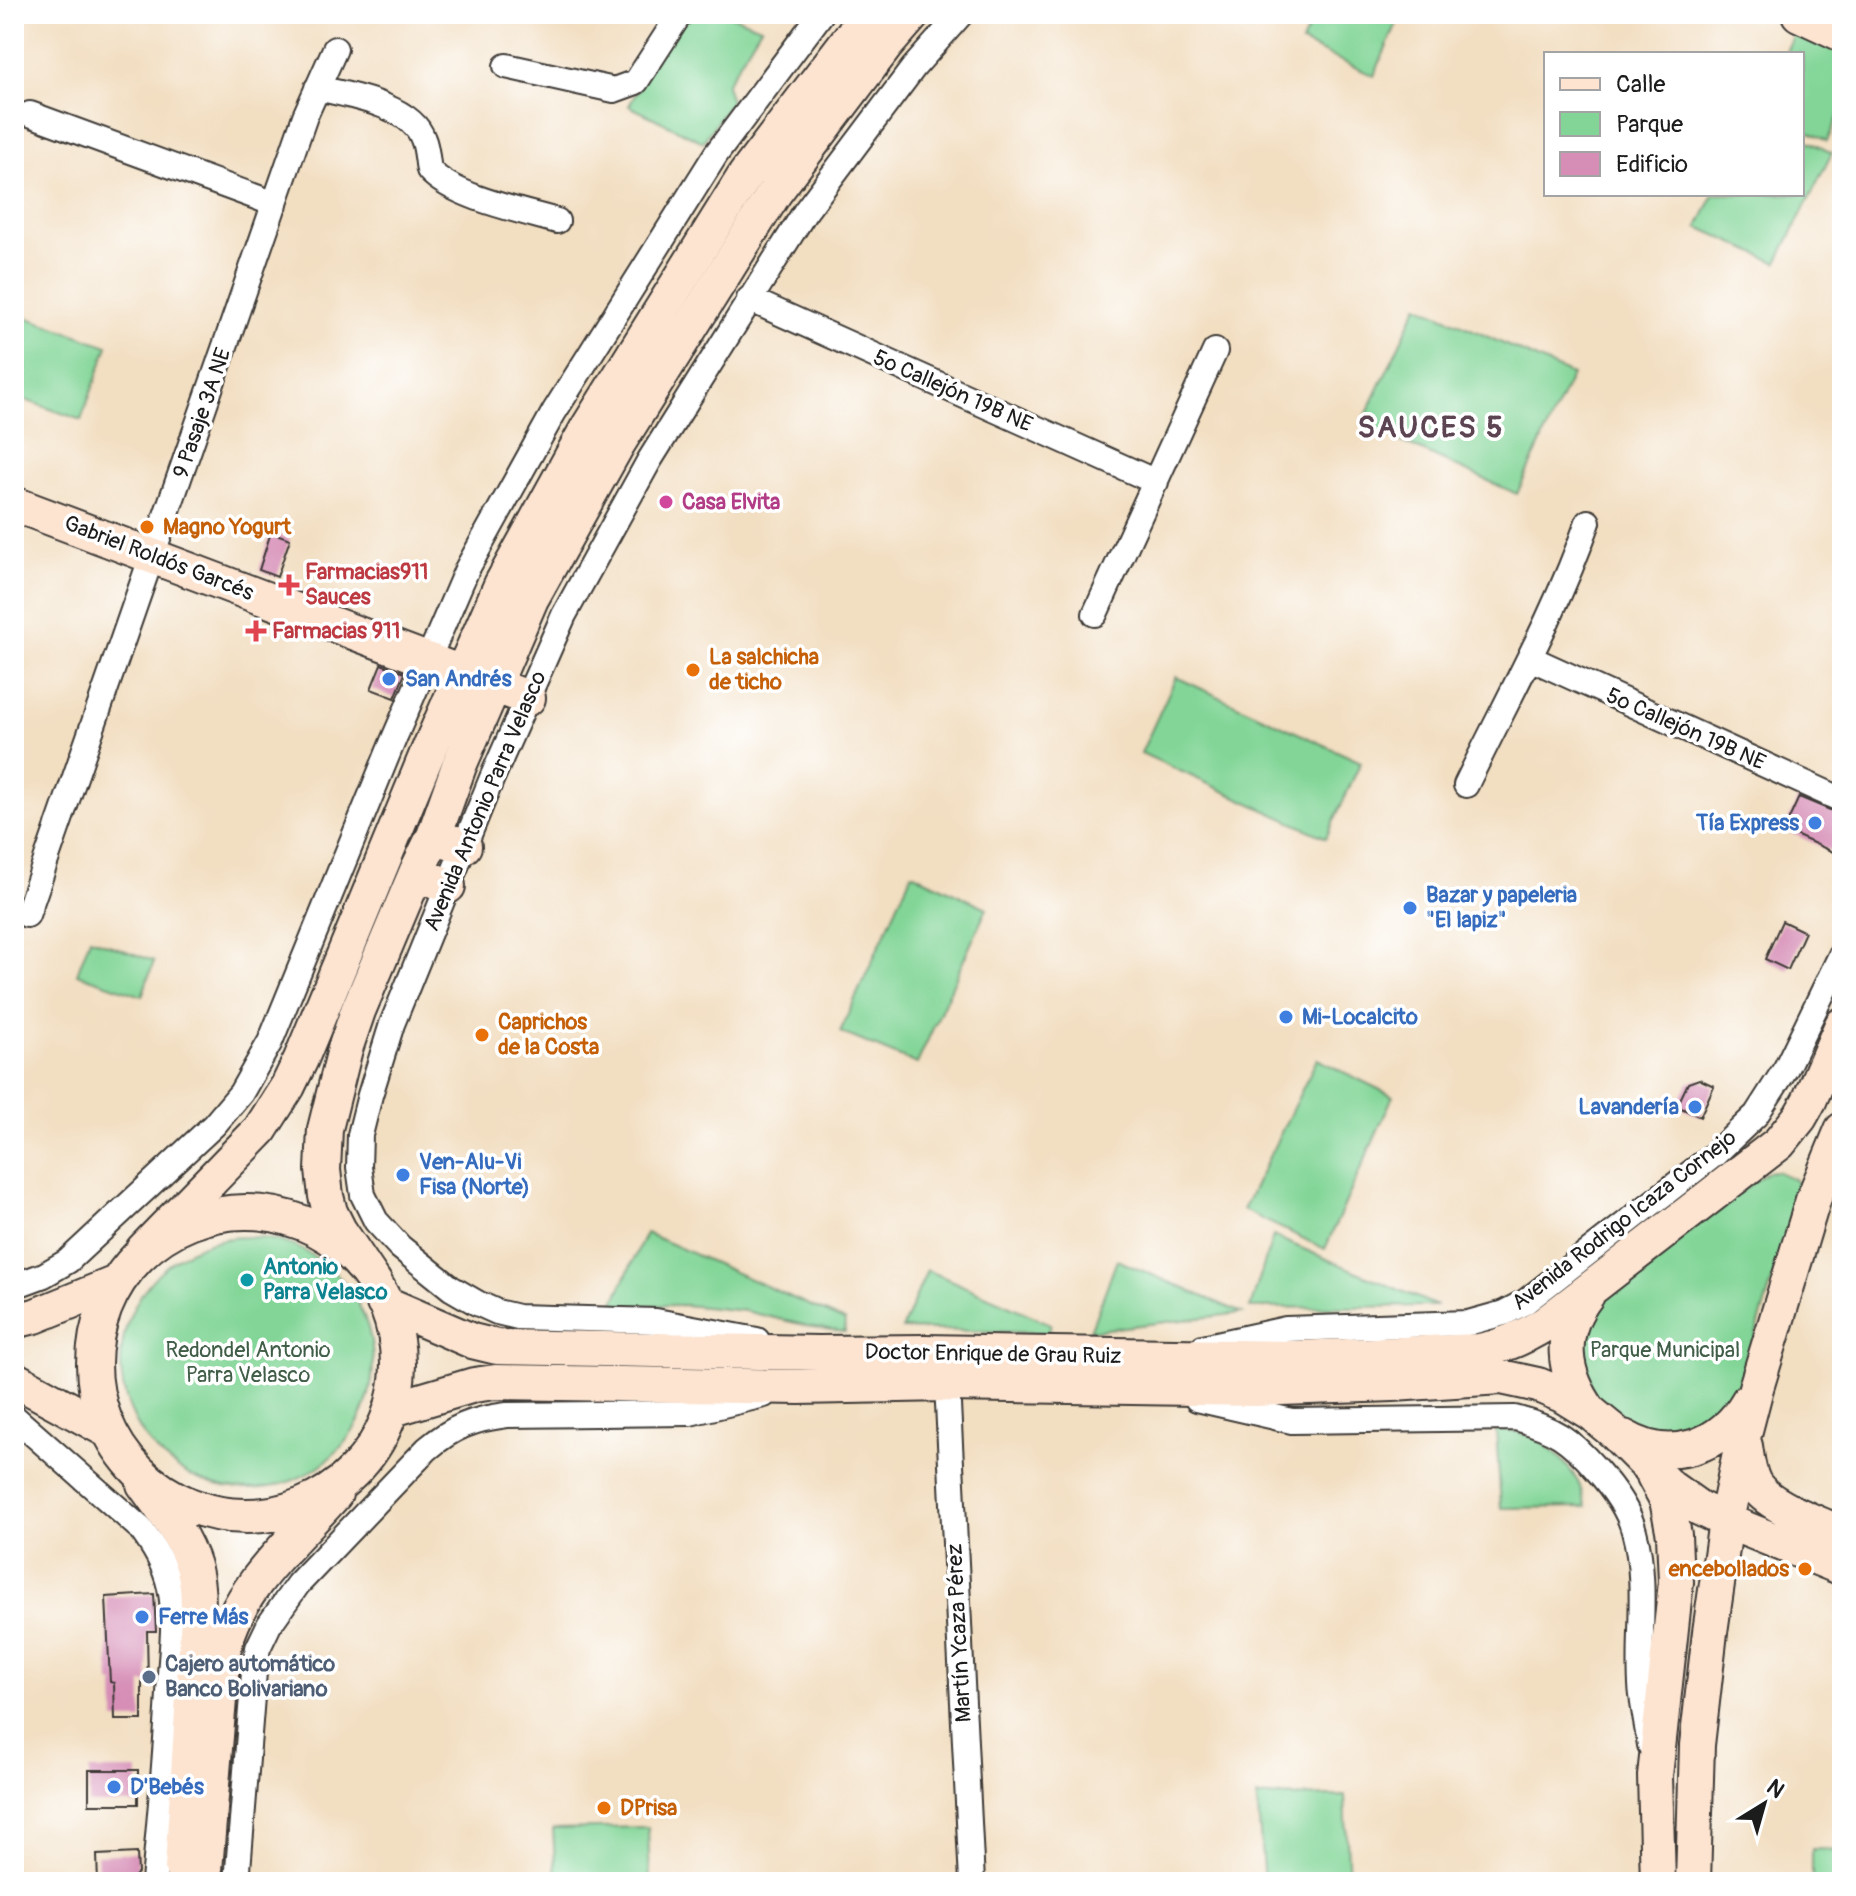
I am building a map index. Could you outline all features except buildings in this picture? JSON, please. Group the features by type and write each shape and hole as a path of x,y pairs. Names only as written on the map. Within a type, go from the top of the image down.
{"street":[{"path":"506,66 614,90 636,82 680,14"},
{"path":"14,1286 44,1275 68,1261 214,1125 241,1093 270,1042 381,769 467,569 554,412 716,154 821,14"},
{"path":"181,1882 198,1590 192,1564 180,1537 127,1461 102,1416 93,1365 98,1322 116,1283 143,1250 260,1130 288,1086 501,585 595,415 746,174 868,14"},
{"name":"Avenida Antonio Parra Velasco","path":"818,1353 656,1321 518,1317 477,1303 451,1288 400,1247 376,1221 363,1195 359,1167 360,1135 392,1024 448,886 449,841 459,766 531,599 617,445 775,192 913,14"},
{"name":"Avenida Antonio Parra Velasco","path":"378,1291 330,1212 323,1170 325,1129 358,1011 416,873 449,841 528,698 564,615 606,538 649,461 749,299 805,212 914,67 961,14"},
{"path":"1799,14 1842,34"},
{"name":"9 Pasaje 3A NE","path":"27,915 305,116 335,49"},
{"path":"317,88 364,99 405,115 423,137 429,170 444,182 492,203 557,221"},
{"path":"30,114 275,204"},
{"name":"5º Callejón 19B NE","path":"749,299 1156,482"},
{"path":"1095,614 1215,351"},
{"name":"Gabriel Roldós Garcés","path":"14,504 528,698"},
{"path":"1466,785 1530,658 1574,563 1588,522"},
{"name":"5º Callejón 19B NE","path":"1530,658 1842,800"},
{"path":"416,873 448,886"},
{"name":"Avenida Rodrigo Icaza Cornejo","path":"1165,1356 1286,1329 1468,1323 1504,1313 1525,1302 1715,1154 1756,1115 1786,1068 1842,953"},
{"name":"Avenida Rodrigo Icaza Cornejo","path":"1592,1288 1779,1143 1809,1101 1842,1025"},
{"path":"1693,1882 1697,1745 1726,1521 1756,1388 1813,1200 1842,1130"},
{"path":"1751,1165 1777,1158 1795,1163 1809,1178 1813,1200"},
{"path":"143,1250 187,1223 238,1212 289,1218 336,1241 378,1291 394,1326 399,1377 386,1427 357,1470 261,1575 236,1611 227,1632 204,1882"},
{"path":"14,1321 35,1316 116,1283"},
{"path":"1592,1288 1577,1308 1570,1325 1567,1362 1572,1380 1579,1396 1602,1422 1636,1445 1666,1451 1685,1449 1709,1440 1742,1412 1756,1388"},
{"name":"Doctor Enrique de Grau Ruiz","path":"378,1291 472,1341 497,1347 1296,1358 1480,1351 1501,1347 1545,1324 1592,1288"},
{"name":"Doctor Enrique de Grau Ruiz","path":"393,1409 474,1385 495,1382 799,1387 947,1384 1271,1388 1501,1377 1538,1385 1562,1395 1602,1422 1683,1498 1726,1521 1842,1568"},
{"path":"14,1379 109,1431"},
{"name":"Martín Ycaza Pérez","path":"947,1384 972,1882"},
{"path":"237,1882 258,1648 269,1625 298,1584 427,1449 443,1435 465,1423 487,1418 507,1415 690,1413 799,1387"},
{"name":"Doctor Enrique de Grau Ruiz","path":"1152,1388 1292,1421 1515,1418 1550,1429 1571,1443 1609,1484 1634,1530 1642,1595 1641,1684 1655,1776"},
{"path":"14,1417 140,1528 154,1546 167,1576 173,1613 168,1728 154,1882"},
{"path":"1743,1438 1749,1471 1760,1492 1774,1503 1842,1534"},
{"path":"1642,1460 1667,1500 1674,1535 1676,1582 1655,1776 1658,1882"},
{"path":"127,1461 167,1495 215,1514 270,1515 316,1501 357,1470"}],"green space":[{"path":"678,14 727,14 761,27 726,85 731,101 703,142 629,106"},
{"path":"1314,14 1401,14 1374,76 1302,43"},
{"path":"1796,29 1842,49 1842,109 1827,141 1804,129 1804,52 1786,52"},
{"path":"1804,139 1832,153 1777,263 1698,227 1713,196 1804,196"},
{"path":"1418,305 1572,375 1517,494 1362,424"},
{"path":"14,313 108,346 81,420 14,396"},
{"path":"1176,677 1361,762 1326,838 1141,753"},
{"path":"912,873 987,908 917,1064 840,1032"},
{"path":"90,938 154,961 142,996 77,974"},
{"path":"1317,1059 1393,1096 1325,1249 1243,1210"},
{"name":"Parque Municipal","path":"1776,1171 1794,1179 1800,1188 1738,1394 1711,1421 1685,1436 1664,1438 1621,1429 1586,1384 1582,1335 1599,1299 1767,1172"},
{"path":"646,1233 845,1321 845,1332 745,1311 684,1305 612,1306"},
{"path":"1273,1236 1437,1306 1250,1308"},
{"name":"Redondel Antonio Parra Velasco","path":"247,1237 295,1247 317,1258 336,1274 352,1293 363,1315 373,1363 363,1411 352,1433 336,1452 317,1468 295,1479 247,1489 199,1479 177,1468 158,1452 142,1433 131,1411 121,1363 131,1315 142,1293 158,1274 177,1258 199,1247"},
{"path":"1117,1260 1242,1313 1090,1331"},
{"path":"927,1270 1051,1324 1048,1333 902,1329"},
{"path":"1496,1430 1530,1436 1554,1452 1578,1482 1586,1507 1501,1508"},
{"path":"1345,1796 1349,1882 1264,1882 1257,1797"},
{"path":"648,1827 650,1882 556,1882 553,1829"},
{"path":"1812,1849 1842,1850 1842,1882 1812,1882"}],"place":[{"name":"Casa Elvita","path":"666,502"},
{"name":"Magno Yogurt","path":"147,527"},
{"name":"Farmacias911 Sauces","path":"289,585"},
{"name":"Farmacias 911","path":"256,631"},
{"name":"La salchicha de ticho","path":"693,670"},
{"name":"San Andrés","path":"389,679"},
{"name":"Tía Express","path":"1815,823"},
{"name":"Bazar y papeleria \"El lapiz\"","path":"1410,908"},
{"name":"Mi-Localcito","path":"1286,1017"},
{"name":"Caprichos de la Costa","path":"482,1035"},
{"name":"Lavandería","path":"1695,1107"},
{"name":"Ven-Alu-Vi Fisa (Norte)","path":"403,1175"},
{"name":"Antonio Parra Velasco","path":"247,1280"},
{"name":"encebollados","path":"1805,1569"},
{"name":"Ferre Más","path":"142,1617"},
{"name":"Cajero automático Banco Bolivariano","path":"149,1677"},
{"name":"D'Bebés","path":"114,1787"},
{"name":"DPrisa","path":"604,1808"}],"district":[{"name":"SAUCES 5","path":"1431,427"}]}
